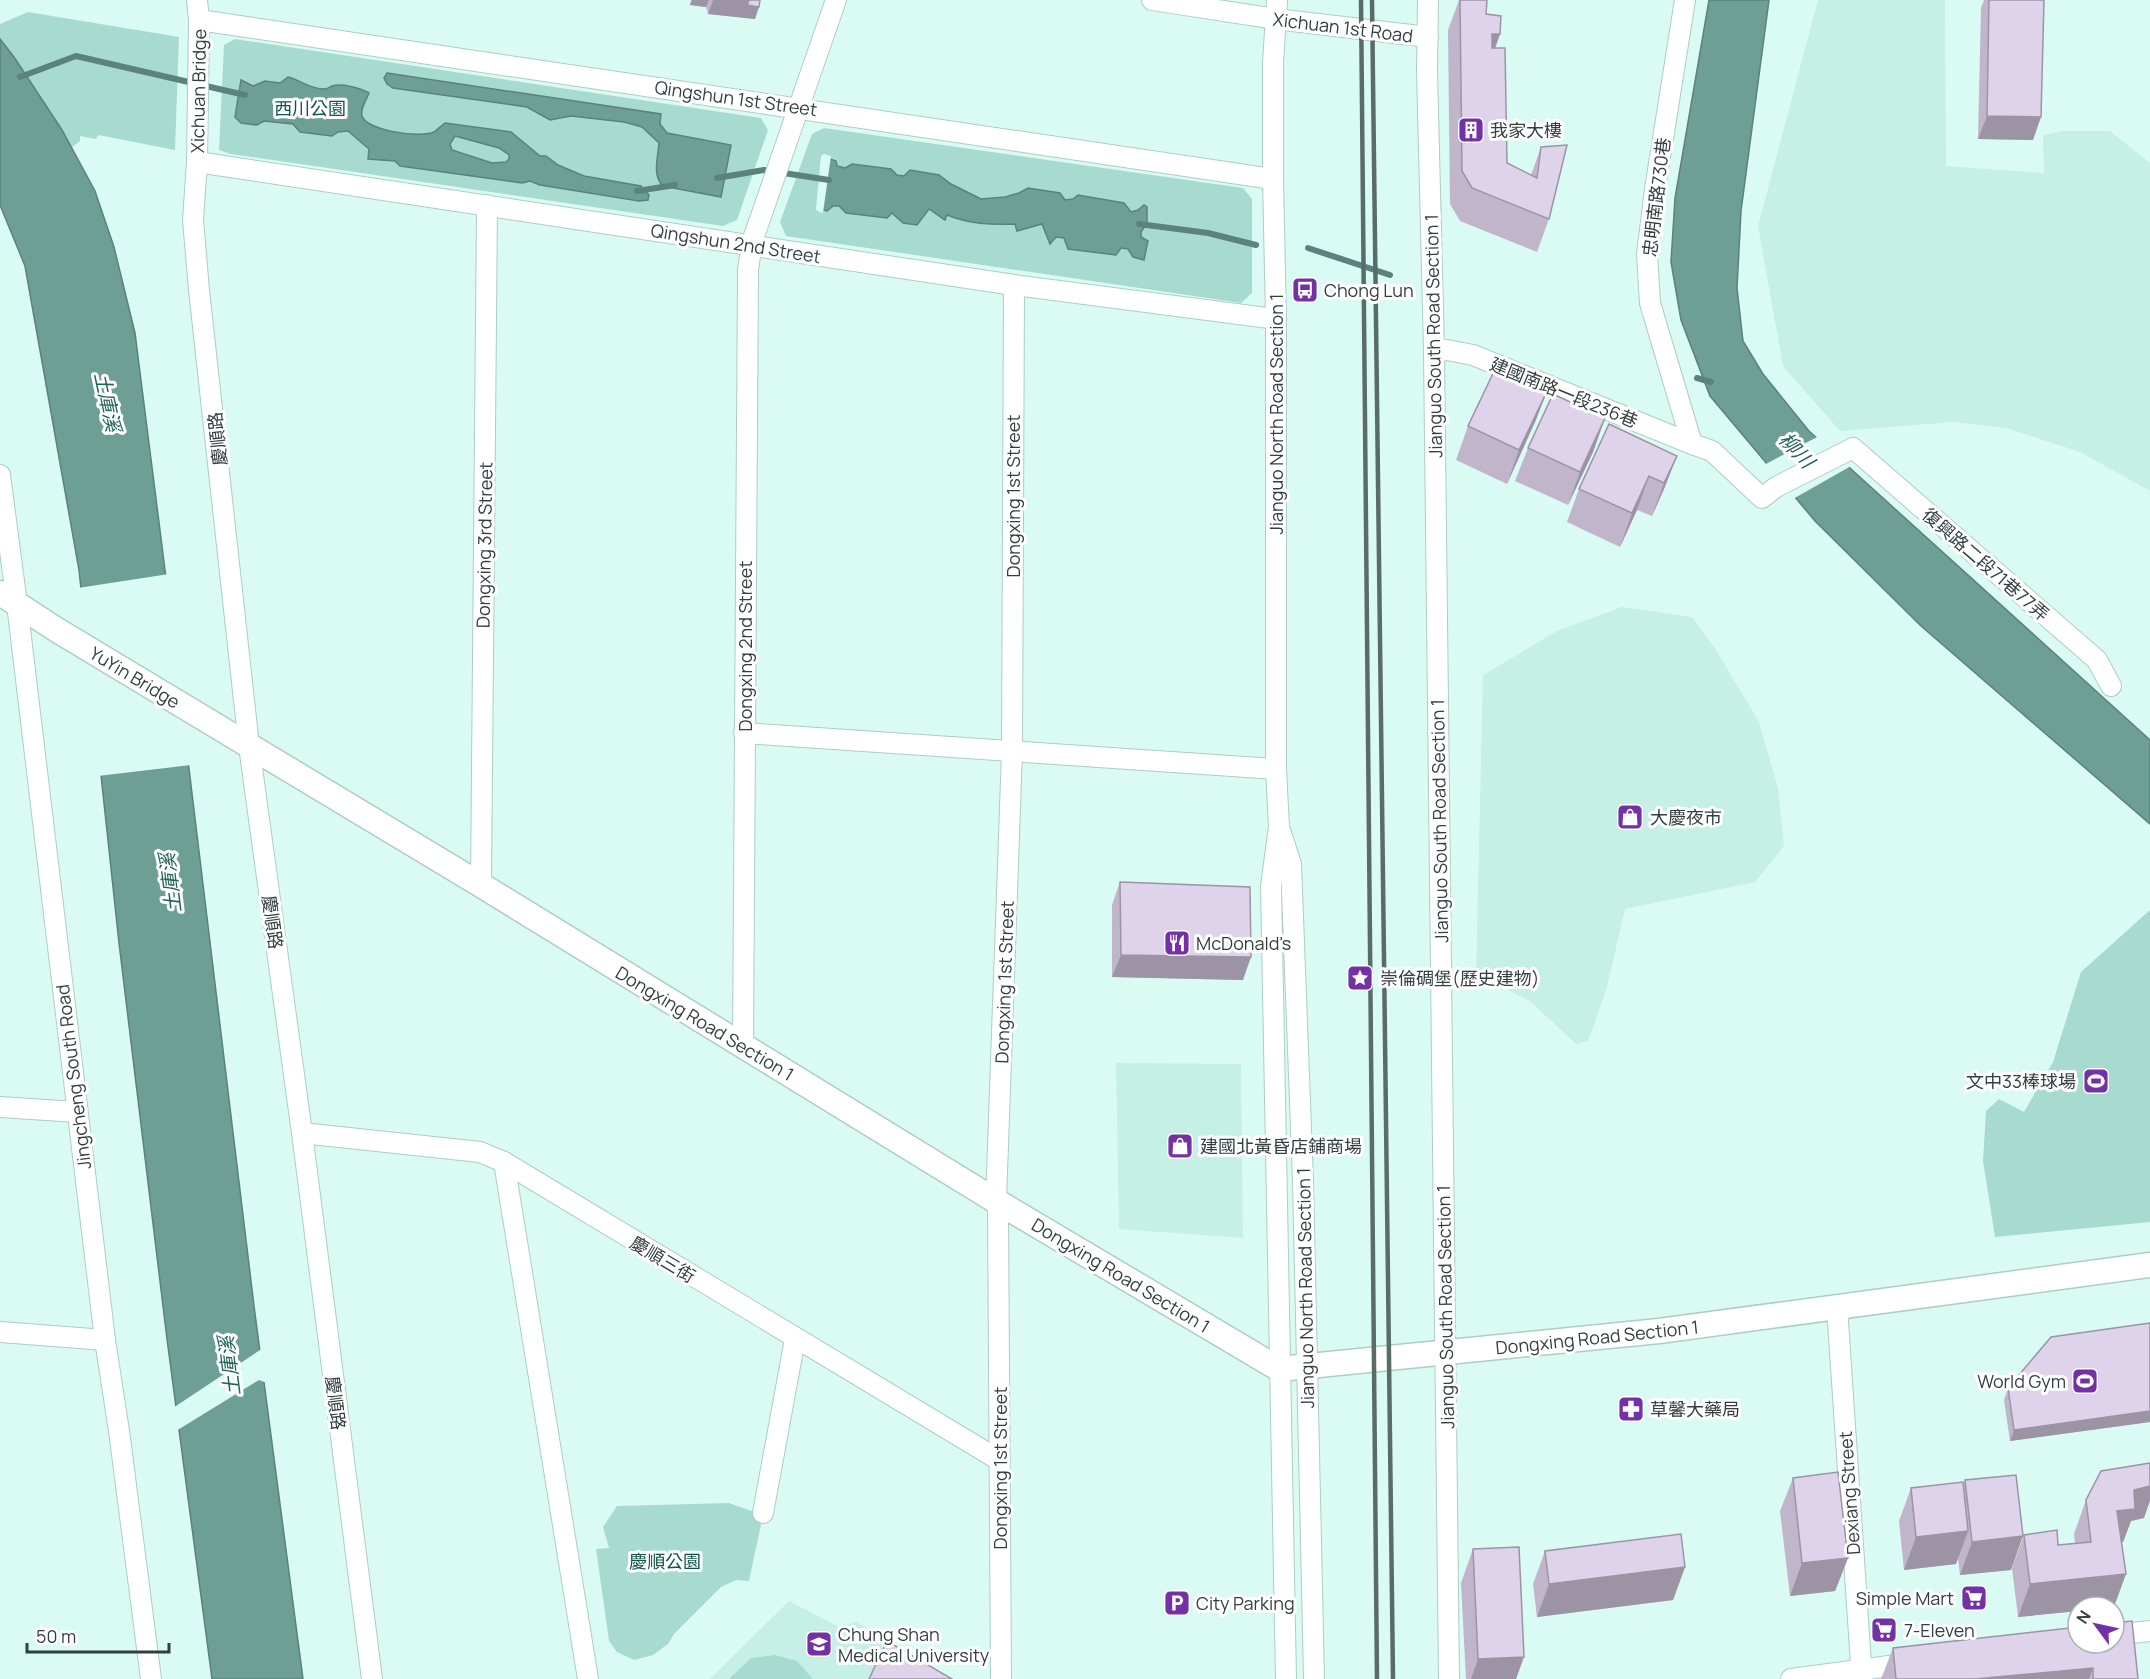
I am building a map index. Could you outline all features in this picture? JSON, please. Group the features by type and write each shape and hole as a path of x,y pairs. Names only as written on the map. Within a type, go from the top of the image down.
{"street":[{"path":"196,0 199,20"},
{"name":"Dongxing 2nd Street","path":"743,1046 748,270 752,246 836,0"},
{"name":"Xichuan 1st Road","path":"1152,0 1276,9 1428,37"},
{"name":"Jianguo South Road Section 1","path":"1428,0 1427,71 1434,351 1449,1679"},
{"name":"忠明南路730巷","path":"1685,0 1647,254 1650,303 1692,444"},
{"name":"Jianguo North Road Section 1","path":"1276,9 1273,179 1276,320 1276,769 1279,827 1271,886 1286,1679"},
{"name":"Qingshun 1st Street","path":"199,20 1273,179"},
{"name":"Xichuan Bridge","path":"197,162 199,20"},
{"name":"Qingshun 2nd Street","path":"197,162 1014,285 1276,320"},
{"name":"慶順路","path":"197,162 193,220 195,244 249,746 302,1133 372,1679"},
{"name":"Dongxing 3rd Street","path":"481,885 487,205"},
{"name":"Dongxing 1st Street","path":"1001,1679 998,1212 996,1201 1012,752 1014,285"},
{"name":"建國南路一段236巷","path":"1434,351 1447,350 1473,355 1692,444"},
{"name":"復興路二段71巷77弄","path":"1692,444 1712,451 1769,492 1851,449 2097,660 2112,686"},
{"name":"Jingcheng South Road","path":"0,475 9,598 151,1679"},
{"name":"YuYin Bridge","path":"9,598 57,630 213,724"},
{"name":"Dongxing Road Section 1","path":"213,724 481,885 996,1201 1279,1370 1659,1331 2150,1265"},
{"path":"744,733 1276,769"},
{"name":"Jianguo North Road Section 1","path":"1279,827 1291,864 1303,1181 1314,1679"},
{"path":"0,1107 77,1112"},
{"name":"慶順三街","path":"302,1133 480,1152 504,1162 999,1460"},
{"path":"504,1162 588,1679"},
{"name":"Dexiang Street","path":"1837,1307 1862,1675"},
{"path":"0,1332 105,1340"},
{"path":"763,1513 795,1339"},
{"path":"2126,1634 2150,1631"},
{"path":"2126,1651 2128,1656"},
{"path":"1791,1679 1862,1675 1930,1661"}],"shaded area":[{"path":"1818,0 1945,0 1946,166 2044,173 2043,135 2063,131 2110,131 2150,163 2150,491 2080,452 2007,428 1953,422 1840,431 1783,366 1758,226"},
{"name":"大慶夜市","path":"1622,607 1692,617 1714,647 1759,722 1778,788 1784,846 1755,882 1625,909 1606,991 1588,1041 1576,1044 1531,1002 1476,973 1483,675 1557,631"},
{"name":"建國北黃昏店鋪商場","path":"1116,1063 1241,1064 1243,1238 1119,1229"},
{"name":"Chung Shan Medical University","path":"789,1601 841,1628 856,1621 946,1679 710,1679"}],"green space":[{"path":"28,12 179,37 175,150 98,135 96,139 80,136 80,141 71,148 46,106 0,39 0,24"},
{"name":"西川公園","path":"235,39 761,118 768,130 737,220 723,226 231,154 219,150 224,45"},
{"path":"824,128 1243,188 1252,199 1252,293 1241,303 786,236 780,222 812,134"},
{"name":"文中33棒球場","path":"2150,910 2150,1222 1995,1237 1983,1161 1986,1111 1999,1099 2024,1112 2053,1062 2081,972"},
{"name":"慶順公園","path":"729,1503 763,1515 749,1581 736,1580 721,1587 674,1634 668,1644 653,1655 634,1660 617,1652 609,1641 596,1549 609,1548 603,1527 617,1506"},
{"path":"775,1655 797,1661 813,1679 729,1679 751,1658"}],"water":[{"name":"柳川","path":"1709,0 1769,0 1741,211 1737,288 1743,341 1763,374 1809,431 2150,740 2150,824 1921,626 1815,521 1710,396 1681,320 1671,262 1675,198"},
{"name":"土庫溪","path":"0,39 62,130 95,191 114,247 135,333 254,1306 303,1679 212,1679 167,1339 119,943 79,570 25,266 0,205"},
{"path":"387,73 661,114 660,124 667,133 731,145 721,197 663,186 657,172 659,143 642,127 624,122 571,116 550,120 527,107 393,88 384,78"},
{"path":"288,77 319,89 341,85 365,91 369,93 362,116 374,126 395,132 427,134 434,132 445,123 511,132 540,156 546,156 558,165 584,176 641,186 649,195 648,200 639,201 540,185 530,181 522,183 400,166 395,161 368,159 369,149 348,131 338,132 332,136 300,132 293,124 264,121 257,125 241,123 235,117 241,80 253,86 265,81 280,83","holes":["455,136 499,148 509,155 506,162 492,163 452,150 450,144"]},
{"path":"824,157 836,161 837,166 845,168 852,164 891,169 897,175 904,176 910,170 939,175 951,184 981,199 1005,197 1028,188 1060,193 1065,200 1073,199 1078,195 1124,203 1131,212 1144,205 1147,207 1147,223 1141,232 1141,237 1148,241 1144,260 1133,257 1128,249 1121,248 1116,255 1068,249 1064,238 1056,237 1050,244 1042,224 1017,231 1015,224 980,223 947,215 945,220 929,209 917,225 903,223 892,213 887,218 846,213 839,206 833,206 827,211 819,209"}],"pier":[{"path":"824,154 831,156 823,213 816,209 821,156"},
{"path":"1819,436 1851,466 1793,499 1764,465"},
{"path":"169,574 191,765 98,776 78,588"},
{"path":"263,1348 267,1383 259,1380 176,1431 173,1408"}],"building":[{"path":"749,0 760,0 759,7 747,5"},
{"path":"1460,0 1487,0 1486,14 1501,16 1500,34 1492,34 1492,48 1505,48 1507,163 1537,178 1541,147 1567,145 1549,219 1472,188 1462,171"},
{"path":"1989,0 2044,0 2041,117 1987,116"},
{"path":"1497,365 1548,389 1519,450 1468,426"},
{"path":"1553,394 1605,418 1580,472 1528,448"},
{"path":"1609,424 1677,456 1664,483 1649,476 1632,513 1579,489"},
{"name":"McDonald's","path":"1120,882 1250,887 1251,957 1121,955"},
{"name":"World Gym","path":"2150,1323 2150,1411 2014,1430 2008,1388 2051,1337"},
{"path":"2150,1463 2150,1486 2134,1490 2135,1509 2117,1511 2126,1574 2030,1584 2024,1535 2057,1530 2058,1545 2091,1542 2086,1500 2101,1471"},
{"path":"1838,1472 1848,1558 1802,1563 1793,1478"},
{"path":"2016,1475 2023,1536 1972,1542 1965,1480"},
{"path":"1963,1482 1968,1531 1916,1537 1911,1488"},
{"path":"1681,1534 1685,1567 1549,1584 1545,1551"},
{"path":"1519,1547 1524,1657 1478,1659 1473,1549"},
{"path":"2132,1621 2138,1679 2093,1679 2093,1668 1975,1679 1896,1679 1893,1648 2066,1628 2066,1655 2126,1655 2126,1622"},
{"path":"887,1641 952,1679 869,1679"}],"waterway":[{"path":"20,77 76,56 245,95"},
{"path":"717,178 764,170 829,180"},
{"path":"637,191 675,185"},
{"path":"1139,224 1208,233 1256,245"},
{"path":"1308,248 1390,275"},
{"path":"1697,378 1711,382"}],"railway":[{"path":"1361,0 1377,1679"},
{"path":"1372,0 1393,1679"}],"place":[{"name":"我家大樓","path":"1471,130"},
{"name":"Chong Lun","path":"1305,290"},
{"name":"大慶夜市","path":"1630,817"},
{"name":"McDonald's","path":"1177,943"},
{"name":"崇倫碉堡(歷史建物)","path":"1360,978"},
{"name":"文中33棒球場","path":"2096,1081"},
{"name":"建國北黃昏店鋪商場","path":"1180,1146"},
{"name":"World Gym","path":"2085,1381"},
{"name":"草馨大藥局","path":"1631,1409"},
{"name":"Simple Mart","path":"1974,1598"},
{"name":"City Parking","path":"1177,1603"},
{"name":"7-Eleven","path":"1884,1630"},
{"name":"Chung Shan Medical University","path":"819,1644"}]}
